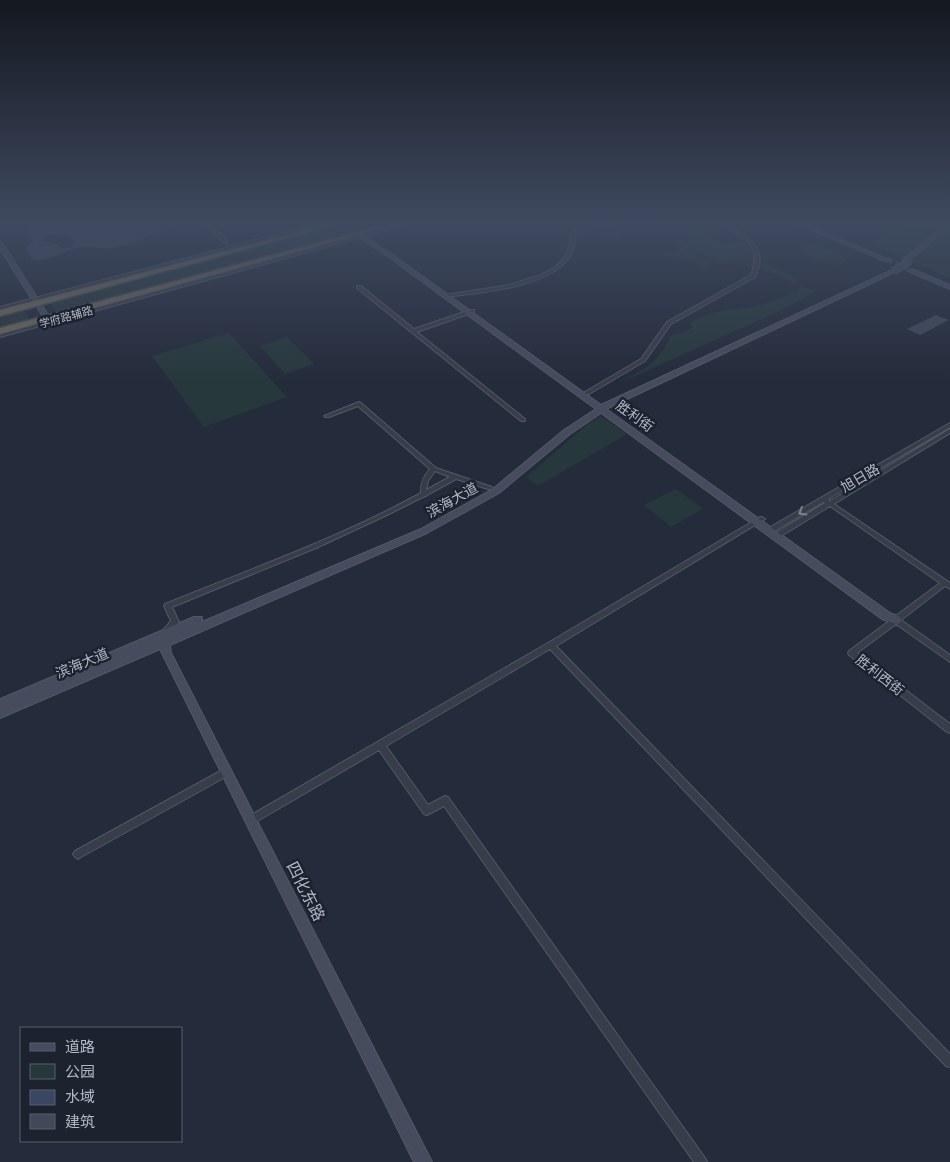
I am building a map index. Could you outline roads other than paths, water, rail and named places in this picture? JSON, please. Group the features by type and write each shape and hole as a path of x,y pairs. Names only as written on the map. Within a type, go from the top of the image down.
{"highway":[{"path":"0,313 36,301 137,274"},
{"path":"0,331 211,274"}],"main road":[{"path":"19,274 47,318"},
{"name":"胜利街","path":"417,274 587,393 600,406"},
{"name":"滨海大道","path":"0,713 163,638 422,526 490,488 563,428 600,406 830,296 882,274"},
{"name":"滨海大道","path":"0,704 400,542 449,519 496,491 600,406 883,274"},
{"path":"923,274 950,286"},
{"name":"胜利街","path":"470,312 775,532 886,616 896,620"},
{"name":"四化东路","path":"163,638 166,653 423,1162"}],"street":[{"name":"学府路辅路","path":"0,308 36,301 133,274"},
{"name":"学府路辅路","path":"0,336 219,274"},
{"path":"447,296 499,289 528,281 542,274"},
{"path":"587,393 642,360 669,323 754,274"},
{"path":"358,287 523,420"},
{"path":"414,331 470,312"},
{"path":"327,416 359,404 434,469 490,488"},
{"name":"旭日路","path":"775,532 950,425"},
{"name":"旭日路","path":"826,501 950,431"},
{"path":"424,495 422,488 424,481 434,469"},
{"path":"163,638 176,622 168,606 378,518 424,495 454,477"},
{"path":"826,501 948,584 896,620"},
{"path":"251,820 759,521"},
{"name":"胜利街","path":"896,620 950,659"},
{"name":"胜利西街","path":"896,620 852,653 950,729"},
{"path":"551,645 950,1062"},
{"path":"380,744 427,811 445,800 701,1162"},
{"path":"78,854 226,772"}]}
